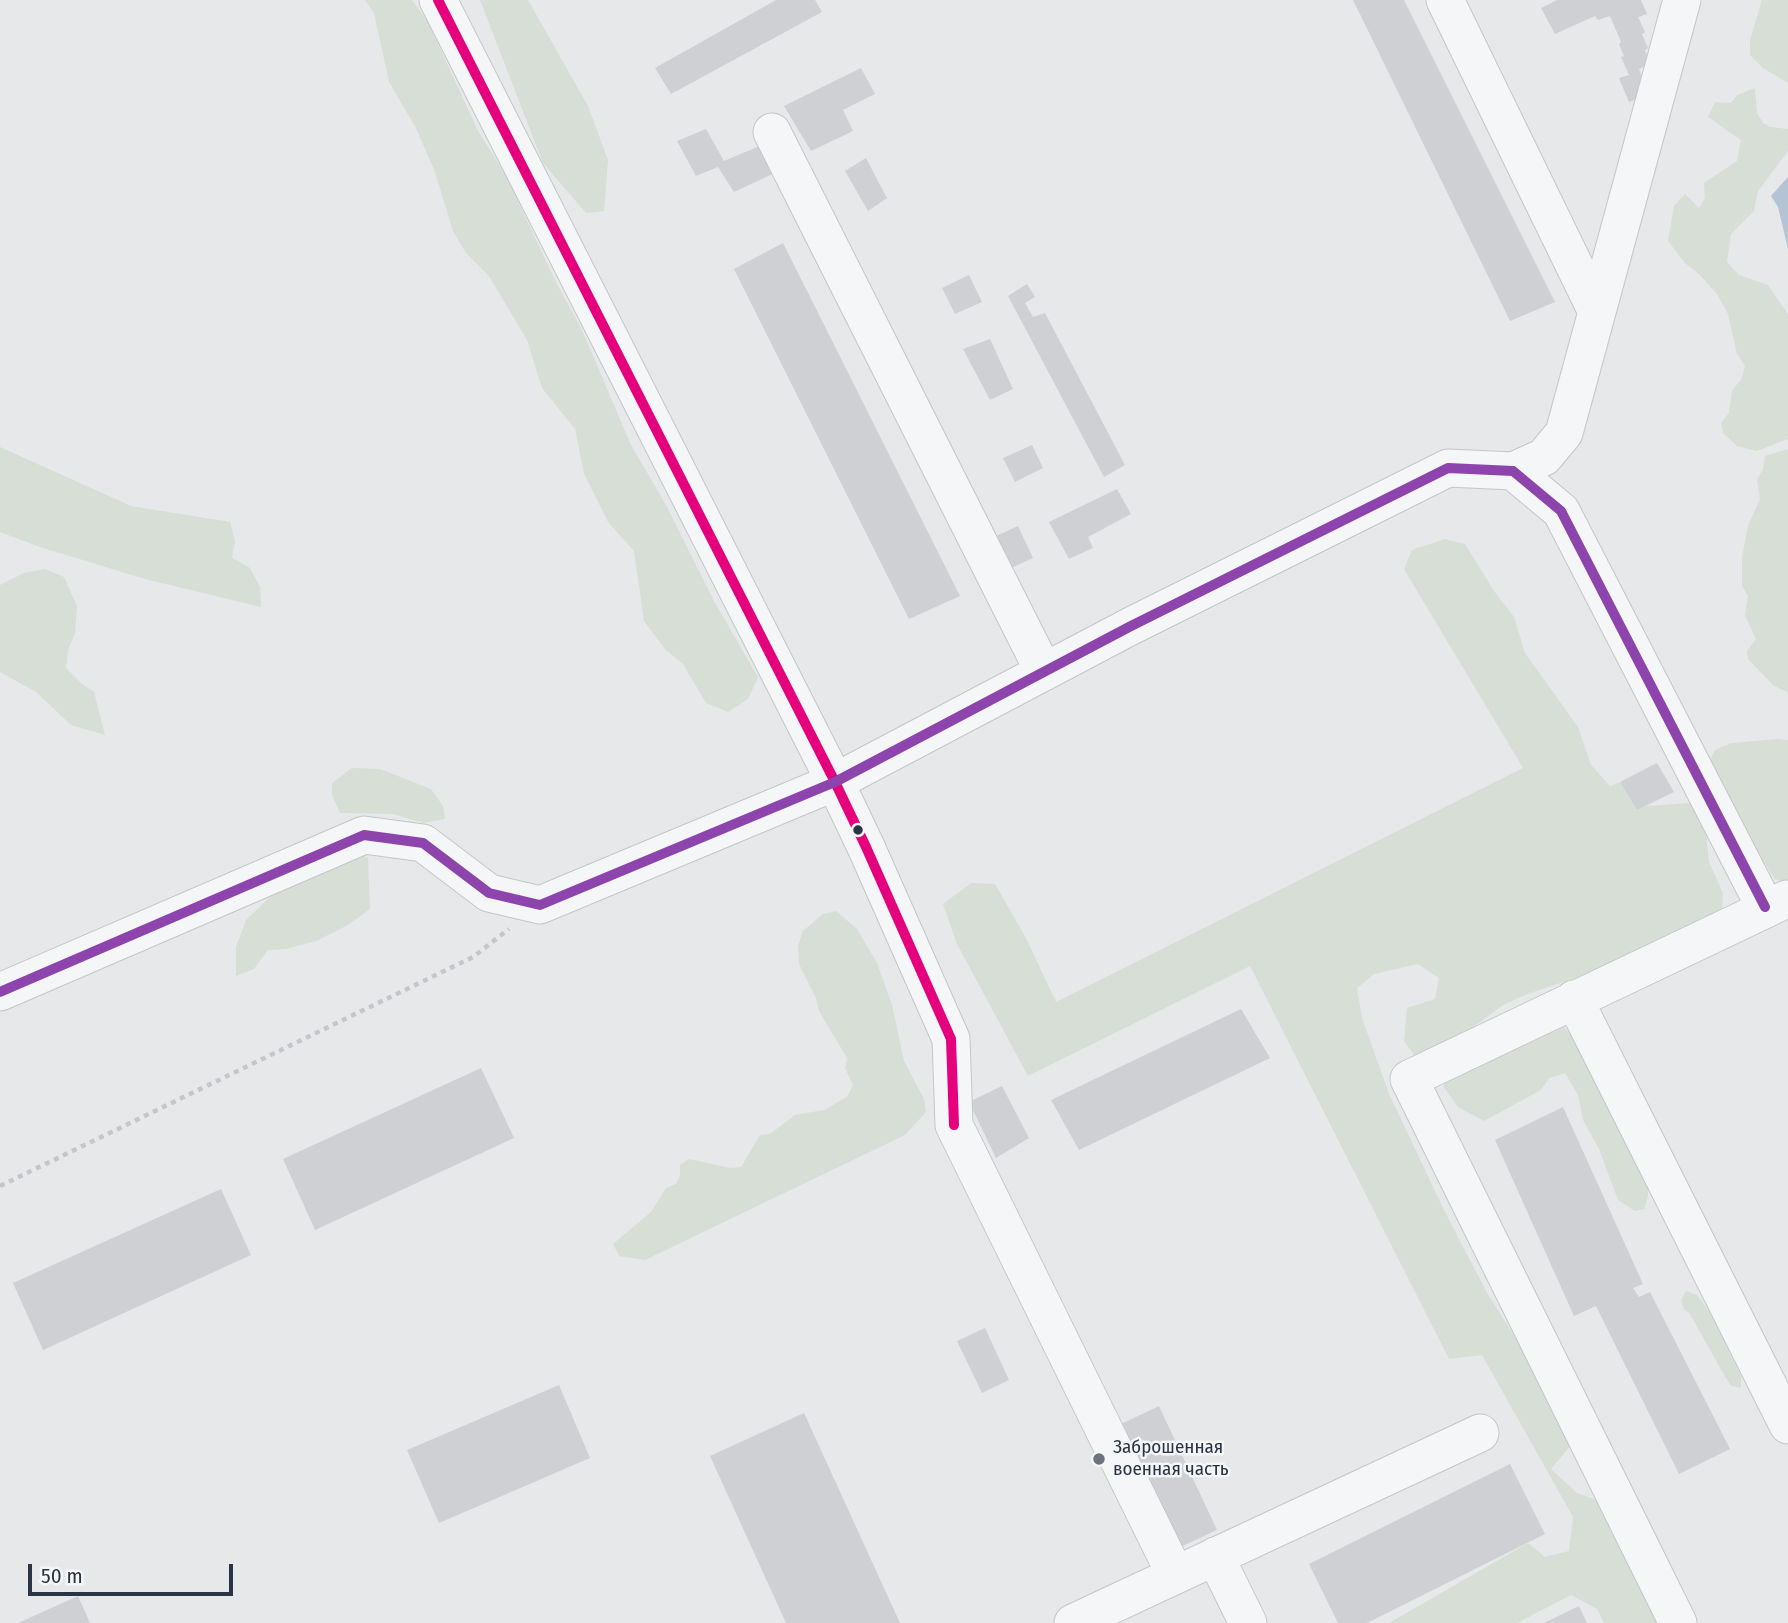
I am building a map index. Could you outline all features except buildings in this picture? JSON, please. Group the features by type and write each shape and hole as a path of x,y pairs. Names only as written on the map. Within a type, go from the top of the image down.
{"street":[{"path":"438,0 835,782 951,1039 954,1125 1175,1574"},
{"path":"1445,0 1597,312"},
{"path":"0,992 364,835 423,843 489,893 540,905 835,782 1143,620 1448,468 1513,471 1544,457 1564,433 1682,0"},
{"path":"772,132 1044,672"},
{"path":"1513,471 1561,511 1776,903 1409,1079 1678,1623"},
{"path":"1573,999 1788,1425"},
{"path":"1073,1623 1480,1433"},
{"path":"1215,1556 1248,1623"}],"path":[{"path":"0,1186 472,957 540,905"}],"shaded area":[{"path":"365,0 412,0 428,22 478,131 505,174 582,330 631,445 666,505 715,603 758,677 748,699 728,712 706,703 683,664 665,649 644,621 634,551 608,522 584,474 575,429 542,388 527,340 489,276 466,253 453,231 435,172 416,128 389,82 374,13"},
{"path":"480,0 528,0 588,106 608,160 604,211 586,213 543,163"},
{"path":"1762,0 1788,0 1788,83 1763,68 1750,55 1750,40"},
{"path":"1755,88 1757,113 1763,123 1770,127 1788,129 1788,151 1758,191 1754,211 1731,234 1727,262 1739,275 1768,285 1788,314 1788,439 1757,451 1737,446 1723,433 1721,423 1729,413 1732,390 1741,380 1745,366 1737,354 1728,314 1717,294 1685,263 1668,241 1674,206 1685,194 1699,208 1705,198 1704,183 1737,161 1741,140 1708,117 1715,102 1731,103 1737,95"},
{"path":"0,447 131,506 230,522 235,541 232,558 250,568 260,587 261,607 145,579 0,532"},
{"path":"1788,449 1788,692 1774,686 1748,659 1747,651 1756,639 1745,615 1748,596 1742,586 1742,557 1748,526 1760,499 1757,480 1763,469 1765,456"},
{"path":"1445,539 1465,544 1494,591 1514,617 1525,653 1578,727 1591,765 1610,786 1620,782 1637,810 1646,806 1690,803 1705,823 1709,862 1723,893 1722,912 1606,968 1527,994 1503,1005 1446,1047 1417,1059 1404,1041 1407,1008 1435,999 1439,978 1418,964 1374,974 1357,988 1362,1018 1389,1094 1487,1293 1537,1372 1572,1444 1551,1469 1577,1493 1602,1502 1662,1623 1604,1623 1597,1609 1571,1595 1517,1623 1389,1623 1528,1543 1545,1557 1569,1551 1573,1517 1482,1355 1449,1359 1250,966 1028,1076 957,944 943,904 971,883 995,884 1026,938 1056,1002 1523,768 1404,569 1412,550"},
{"path":"45,569 64,577 77,606 75,633 68,650 66,668 94,692 105,735 71,725 36,692 0,672 0,585 24,573"},
{"path":"1788,740 1788,883 1775,879 1707,765 1715,750 1731,743"},
{"path":"352,768 380,769 431,789 443,806 445,819 423,823 393,814 340,813 332,795 332,783"},
{"path":"356,852 368,858 370,909 348,925 316,941 286,949 268,950 254,969 236,976 236,947 246,920 286,882"},
{"path":"836,911 857,929 877,963 892,1005 904,1061 924,1099 926,1112 905,1135 645,1260 619,1256 613,1244 651,1212 666,1188 676,1184 680,1165 689,1159 730,1168 741,1167 760,1135 770,1134 795,1115 824,1110 847,1097 853,1085 845,1068 847,1058 819,1011 816,998 799,964 798,946 803,931 823,914"},
{"path":"1564,1027 1579,1045 1648,1178 1648,1196 1644,1209 1635,1211 1618,1200 1599,1149 1583,1120 1578,1095 1565,1073 1549,1078 1541,1090 1484,1121 1458,1107 1443,1086 1450,1073 1541,1033"},
{"path":"1686,1291 1697,1295 1710,1313 1741,1376 1741,1388 1731,1386 1690,1314 1684,1309 1681,1300"}],"water":[{"path":"1788,177 1788,249 1778,207 1771,196"}],"transit line":[{"path":"438,0 866,847 951,1039 954,1125"},
{"path":"0,992 364,835 423,843 489,893 540,905 835,782 1131,626 1448,468 1513,471 1561,511 1765,907"}],"place":[{"name":"Заброшенная военная часть","path":"1099,1459"}]}
